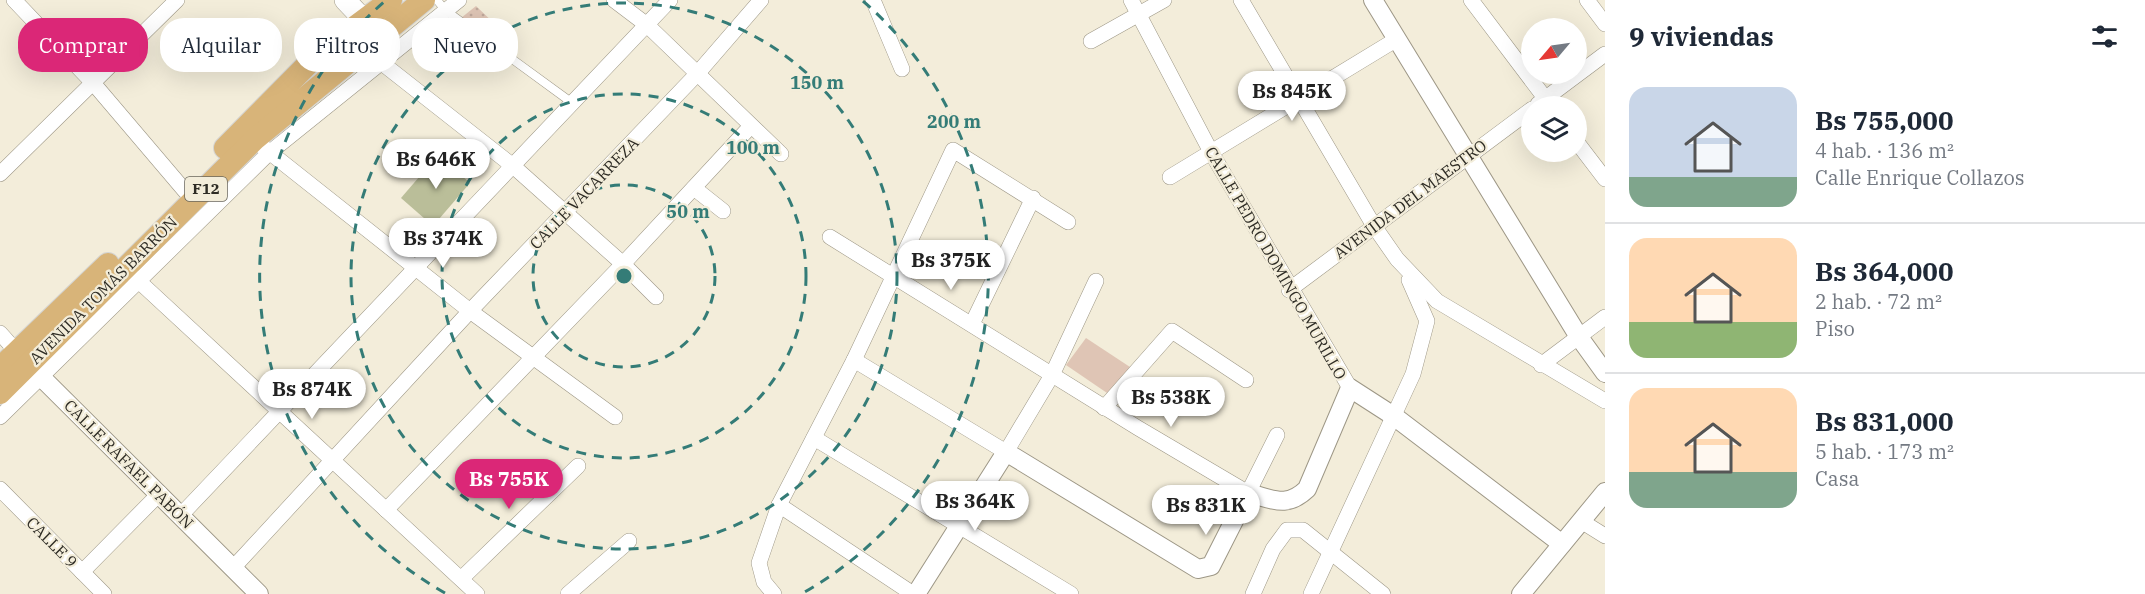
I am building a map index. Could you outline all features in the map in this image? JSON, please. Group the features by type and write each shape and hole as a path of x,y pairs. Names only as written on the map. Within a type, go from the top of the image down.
{"main road":[{"path":"345,0 362,18"},
{"name":"AVENIDA TOMÁS BARRÓN","path":"369,18 391,0"},
{"name":"AVENIDA TOMÁS BARRÓN","path":"400,25 424,0"},
{"name":"AVENIDA TOMÁS BARRÓN","path":"0,393 184,191 300,72"},
{"name":"AVENIDA TOMÁS BARRÓN","path":"0,368 28,364 131,274 262,146 350,72"}],"street":[{"path":"14,0 94,84 184,191"},
{"path":"0,174 177,0"},
{"path":"400,34 441,5 459,0"},
{"path":"614,0 647,25 750,127 781,154"},
{"path":"181,514 670,0"},
{"name":"CALLE VACARREZA","path":"233,568 470,311 697,74 761,0"},
{"path":"873,0 902,69"},
{"name":"CALLE PEDRO DOMINGO MURILLO","path":"1131,0 1211,152 1289,290 1350,388 1395,417 1562,544"},
{"path":"1090,41 1164,0"},
{"path":"1241,0 1374,226 1400,261 1437,301 1540,365 1605,401"},
{"path":"1373,0 1579,337 1605,373"},
{"path":"1471,0 1534,96"},
{"path":"1587,0 1605,24"},
{"path":"1170,177 1397,39"},
{"name":"AVENIDA DEL MAESTRO","path":"1551,96 1605,54"},
{"path":"395,72 513,166 623,264 656,297"},
{"name":"AVENIDA DEL MAESTRO","path":"1289,290 1521,118"},
{"path":"386,510 623,264 750,127"},
{"path":"262,146 470,311 615,417"},
{"path":"774,594 764,582 759,563 779,505 854,360 953,150 1068,222"},
{"path":"1587,155 1605,179"},
{"path":"694,188 723,211"},
{"path":"972,324 1033,198"},
{"path":"830,237 1104,408 1248,493 1286,502 1298,498 1307,489 1350,388"},
{"path":"1311,594 1413,374 1427,321 1400,261"},
{"path":"131,274 469,589 578,466"},
{"path":"779,505 915,594 1006,452 1052,375 1096,281"},
{"path":"1540,365 1605,317"},
{"path":"1104,408 1173,331 1246,380"},
{"name":"CALLE RAFAEL PABÓN","path":"0,333 28,364 259,594"},
{"path":"854,360 1198,569 1211,566 1277,435"},
{"path":"0,417 28,364"},
{"path":"814,438 1071,594"},
{"name":"CALLE 9","path":"0,489 104,594"},
{"path":"1521,594 1605,492"},
{"path":"82,572 160,493"},
{"path":"1581,521 1605,536"},
{"path":"1253,594 1273,549 1287,530 1303,530 1383,594"},
{"path":"568,594 629,541"}],"lane":[{"path":"441,5 571,102"}],"shaded area":[{"path":"476,6 489,18 461,18"},
{"path":"1086,338 1130,367 1110,395 1066,365"}],"building":[{"path":"438,155 470,183 433,226 401,198"}]}
